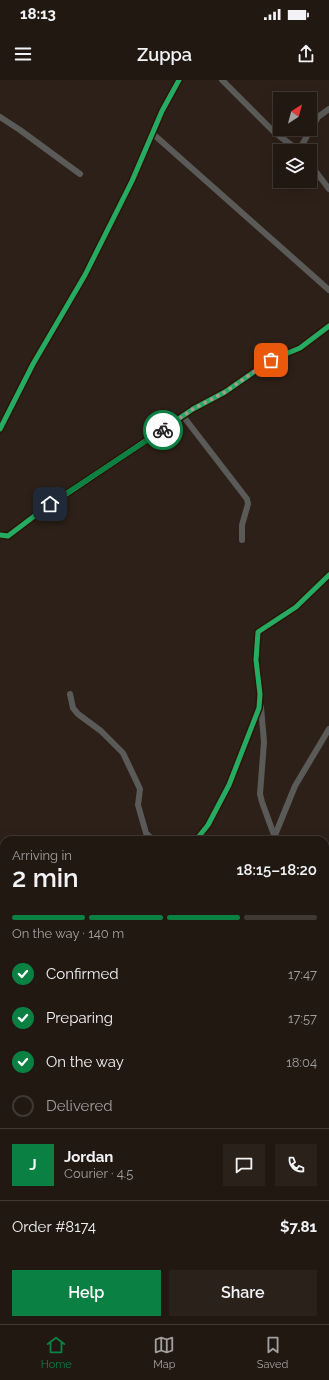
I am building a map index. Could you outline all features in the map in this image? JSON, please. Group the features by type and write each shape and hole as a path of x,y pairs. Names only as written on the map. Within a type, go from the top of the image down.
{"street":[{"path":"0,429 33,364 85,275 132,182 162,111 179,80"},
{"path":"222,80 264,122 291,144"},
{"path":"303,144 318,117 329,109"},
{"path":"0,117 80,174"},
{"path":"152,133 329,290"},
{"path":"317,173 329,189"},
{"path":"0,535 8,536 41,511 182,416 225,392 271,360 300,348 329,326"},
{"path":"182,416 247,499 248,504 242,525 242,540"},
{"path":"273,836 260,794 264,742 256,660 258,632 296,607 329,575"},
{"path":"70,694 73,708 78,714 102,731 123,753 140,789 138,804 146,833 149,836"},
{"path":"199,836 208,824 229,785 254,723 260,701"},
{"path":"275,836 295,786 329,729"}],"cycle path":[{"path":"0,429 33,364 85,275 132,181 162,111 179,80"},
{"path":"0,535 8,536 41,511 193,409 225,392 271,360 300,348 329,326"},
{"path":"199,836 208,825 229,785 259,708 260,694 256,660 258,632 296,607 329,575"}],"way so far":[{"path":"163,430 193,409 225,392 271,360"}],"route":[{"path":"50,504 163,430"}]}
